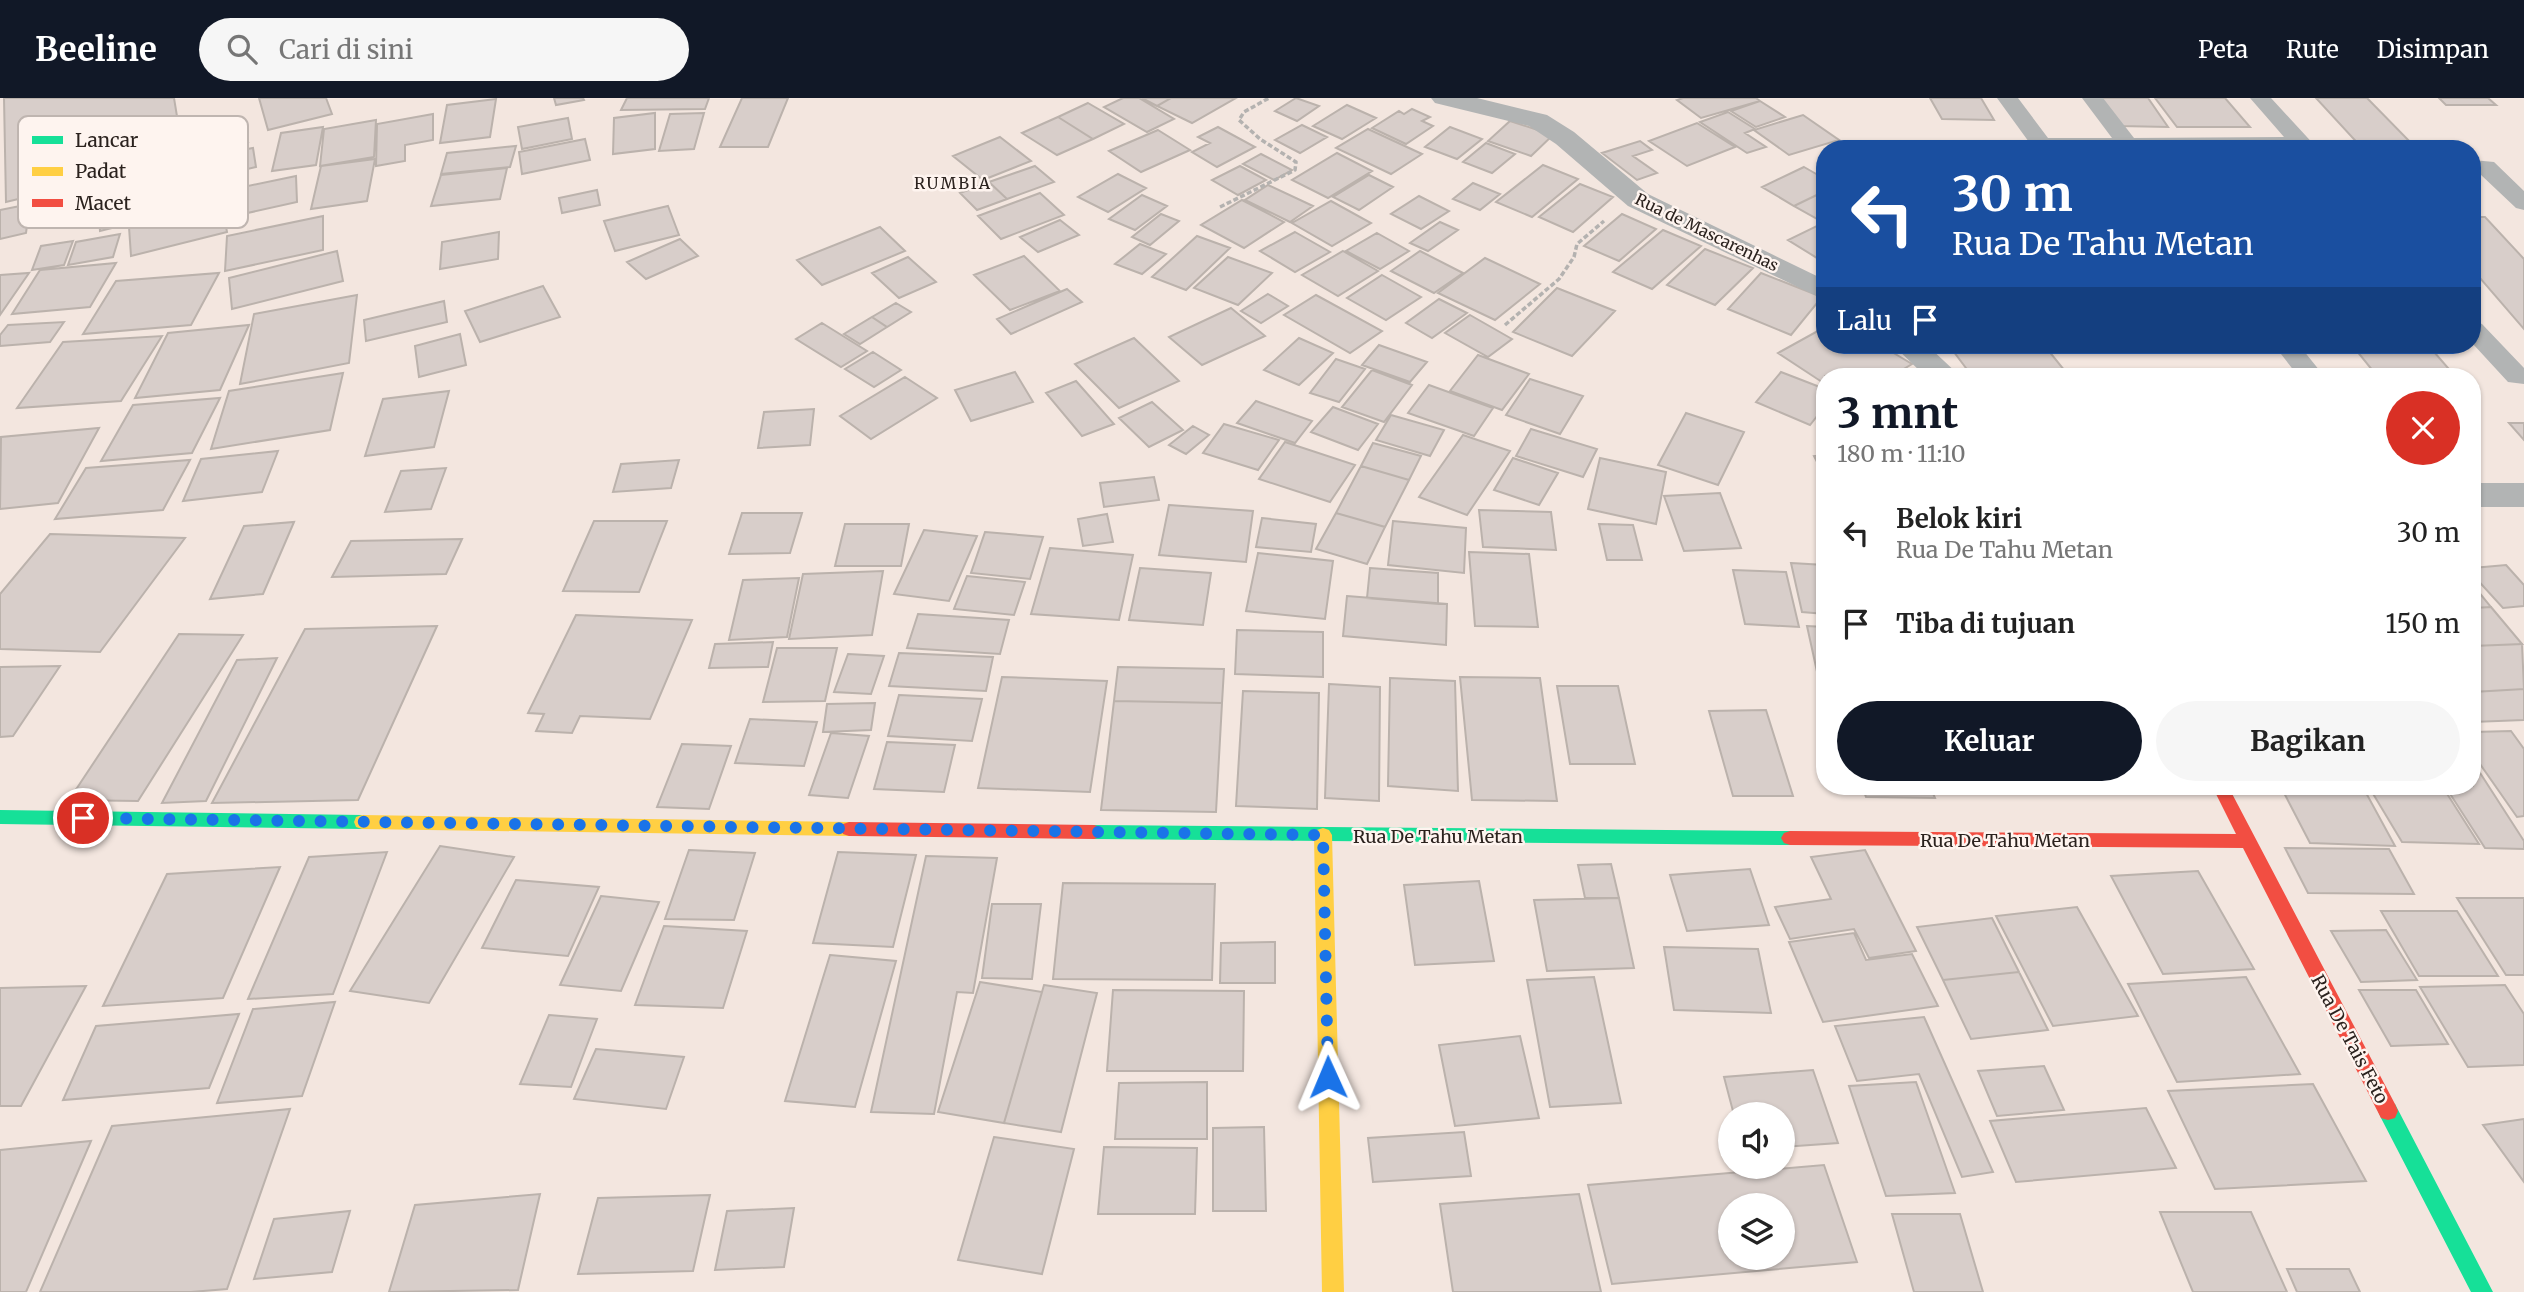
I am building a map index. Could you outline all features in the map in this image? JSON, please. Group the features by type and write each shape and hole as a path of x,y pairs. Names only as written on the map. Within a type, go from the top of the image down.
{"street":[{"name":"Rua de Mascarenhas","path":"1444,98 1538,120 1565,138 1638,200 1816,287"},
{"path":"1918,354 1935,368"},
{"path":"2481,495 2524,495"},
{"name":"Rua De Tais Feto","path":"2224,795 2482,1292"},
{"name":"Rua De Tahu Metan","path":"0,817 1323,835 2247,841"},
{"path":"1323,835 1333,1292"}],"lane":[{"path":"2007,98 2038,140"},
{"path":"2092,98 2125,140"},
{"path":"2260,98 2298,140"},
{"path":"2481,167 2486,167 2524,203"},
{"path":"2481,338 2517,376 2524,376"},
{"path":"2293,354 2305,368"}],"path":[{"path":"1220,207 1295,170 1296,162 1260,139 1239,120 1244,111 1269,98"},
{"path":"1506,325 1568,270 1576,255 1577,244 1597,226 1638,200"}],"building":[{"path":"4,98 174,98 177,116 18,116 18,199 6,202"},
{"path":"259,98 326,98 332,114 268,130"},
{"path":"554,98 583,98 584,100 556,105"},
{"path":"627,98 709,98 705,109 621,110"},
{"path":"742,98 788,98 768,147 720,147"},
{"path":"1123,98 1139,98 1174,119 1147,132 1104,107"},
{"path":"1142,98 1171,98 1157,106"},
{"path":"1171,98 1236,98 1192,123 1157,106"},
{"path":"1296,98 1319,106 1297,121 1275,111"},
{"path":"1756,98 1760,101 1701,118 1677,100"},
{"path":"1930,98 1981,98 1994,120 1942,119"},
{"path":"2101,98 2148,98 2168,127 2120,126"},
{"path":"2155,98 2225,98 2250,127 2177,127"},
{"path":"2316,98 2367,98 2408,140 2355,140"},
{"path":"2439,98 2488,98 2496,105 2446,105"},
{"path":"496,99 490,137 440,143 447,105"},
{"path":"1760,101 1785,117 1756,127 1731,111"},
{"path":"1088,103 1124,124 1093,139 1058,117"},
{"path":"1347,105 1376,118 1342,139 1313,126"},
{"path":"1412,109 1430,117 1422,121 1433,126 1406,144 1372,128 1399,111 1404,114"},
{"path":"1728,112 1755,129 1745,133 1766,147 1747,153 1700,122"},
{"path":"655,113 655,149 613,154 614,118"},
{"path":"704,113 694,149 659,151 670,114"},
{"path":"433,114 433,140 405,145 405,161 376,166 377,124"},
{"path":"1803,115 1839,140 1816,140 1816,147 1789,155 1754,130"},
{"path":"1058,117 1093,139 1057,155 1022,133"},
{"path":"568,118 572,139 522,149 518,127"},
{"path":"376,120 374,157 320,166 324,129"},
{"path":"1510,121 1553,135 1531,156 1488,141"},
{"path":"1697,123 1735,147 1687,166 1649,141"},
{"path":"1302,125 1327,137 1300,153 1275,140"},
{"path":"323,127 316,165 272,171 281,133"},
{"path":"1218,127 1255,147 1217,167 1192,152 1210,143 1198,137"},
{"path":"1450,127 1482,139 1457,159 1425,147"},
{"path":"1368,129 1422,154 1391,174 1336,148"},
{"path":"1158,130 1190,150 1141,172 1109,151"},
{"path":"1000,137 1031,161 983,180 953,156"},
{"path":"585,139 590,160 522,174 519,152"},
{"path":"1640,141 1652,150 1633,156 1657,173 1637,180 1602,153"},
{"path":"1486,143 1515,154 1492,173 1463,162"},
{"path":"516,146 510,167 441,174 447,153"},
{"path":"253,148 256,167 248,169 248,149"},
{"path":"1337,153 1372,171 1328,198 1292,180"},
{"path":"1261,154 1292,170 1274,180 1243,164"},
{"path":"375,159 367,201 311,209 321,166"},
{"path":"1543,165 1578,179 1532,217 1496,202"},
{"path":"1035,166 1054,182 1007,199 989,182"},
{"path":"1240,166 1266,180 1238,195 1212,180"},
{"path":"1804,167 1816,174 1816,195 1794,206 1762,187"},
{"path":"507,168 500,199 431,206 441,175"},
{"path":"1118,174 1146,188 1108,212 1078,197"},
{"path":"1369,175 1393,187 1359,210 1333,197"},
{"path":"296,176 297,202 248,213 248,186"},
{"path":"989,182 1007,199 977,210 960,193"},
{"path":"1473,183 1500,194 1480,210 1453,199"},
{"path":"1580,184 1613,197 1573,232 1539,217"},
{"path":"1268,185 1313,206 1290,222 1245,200"},
{"path":"597,190 600,205 562,213 559,198"},
{"path":"1040,193 1064,215 1001,239 978,216"},
{"path":"1142,195 1167,206 1135,230 1109,219"},
{"path":"1816,195 1816,218 1794,206"},
{"path":"1419,196 1449,211 1421,229 1391,214"},
{"path":"1242,200 1284,222 1244,248 1201,225"},
{"path":"1331,201 1371,223 1332,246 1292,223"},
{"path":"18,206 18,228 27,228 26,233 0,239 0,210"},
{"path":"668,206 679,235 615,251 604,221"},
{"path":"1161,214 1179,221 1150,245 1132,237"},
{"path":"1622,214 1656,229 1619,261 1584,246"},
{"path":"323,216 323,250 225,271 227,236"},
{"path":"2481,217 2485,217 2524,259 2524,329 2481,279"},
{"path":"1060,220 1079,235 1038,252 1020,237"},
{"path":"1440,222 1458,230 1428,251 1410,243"},
{"path":"1816,226 1816,257 1788,240"},
{"path":"880,227 905,251 822,285 797,260"},
{"path":"129,228 226,228 227,232 131,256"},
{"path":"1663,230 1701,246 1652,289 1613,272"},
{"path":"499,232 498,259 440,269 442,242"},
{"path":"1295,232 1330,252 1295,272 1260,251"},
{"path":"1377,233 1409,251 1380,269 1346,251"},
{"path":"120,234 113,257 68,265 76,242"},
{"path":"1197,236 1230,248 1186,290 1152,277"},
{"path":"680,239 698,256 646,279 627,262"},
{"path":"73,241 64,265 32,270 41,246"},
{"path":"1140,244 1166,254 1142,274 1115,264"},
{"path":"1705,249 1753,268 1715,305 1667,285"},
{"path":"337,251 343,281 232,309 229,278"},
{"path":"1343,251 1378,271 1338,296 1302,275"},
{"path":"1420,251 1463,273 1434,293 1391,271"},
{"path":"1024,256 1060,291 1010,310 974,275"},
{"path":"908,257 936,282 899,298 872,273"},
{"path":"1228,257 1272,273 1238,305 1194,288"},
{"path":"1485,258 1540,284 1495,320 1438,293"},
{"path":"116,263 90,307 12,314 40,270"},
{"path":"29,273 0,315 0,275"},
{"path":"219,273 191,325 83,334 116,281"},
{"path":"1761,273 1816,295 1816,304 1791,335 1728,309"},
{"path":"1382,275 1421,297 1386,320 1347,298"},
{"path":"543,286 560,317 480,342 465,311"},
{"path":"1557,288 1615,311 1572,356 1513,332"},
{"path":"1067,289 1082,302 1011,334 997,319"},
{"path":"1268,294 1288,306 1261,323 1241,311"},
{"path":"357,295 349,363 240,384 254,314"},
{"path":"1316,295 1382,331 1350,353 1284,315"},
{"path":"1439,299 1467,313 1432,338 1406,323"},
{"path":"444,301 447,322 366,341 364,320"},
{"path":"896,303 911,312 887,327 872,317"},
{"path":"1231,308 1265,336 1202,365 1169,337"},
{"path":"1470,315 1512,339 1488,357 1445,333"},
{"path":"872,317 887,327 860,344 844,334"},
{"path":"64,322 50,342 0,346 0,335 8,325"},
{"path":"822,323 867,351 841,367 796,339"},
{"path":"249,325 220,390 135,398 168,333"},
{"path":"1816,332 1816,354 1895,354 1912,364 1905,368 1816,368 1816,378 1778,353"},
{"path":"460,334 466,365 419,377 415,346"},
{"path":"162,336 121,401 17,408 63,342"},
{"path":"1134,338 1179,381 1119,408 1075,364"},
{"path":"1299,338 1333,353 1299,385 1264,370"},
{"path":"1379,345 1427,362 1410,382 1362,365"},
{"path":"873,352 901,370 874,387 845,369"},
{"path":"1956,354 2051,354 2063,368 1966,368"},
{"path":"2359,354 2436,354 2448,368 2371,368"},
{"path":"1478,355 1529,374 1502,410 1450,391"},
{"path":"1336,359 1365,369 1339,402 1310,393"},
{"path":"1372,370 1412,385 1384,422 1342,407"},
{"path":"1015,372 1033,402 971,421 955,390"},
{"path":"1781,372 1816,386 1816,417 1810,425 1756,402"},
{"path":"343,373 330,430 211,449 229,391"},
{"path":"905,377 937,398 871,439 840,416"},
{"path":"1530,379 1583,396 1560,434 1506,415"},
{"path":"1076,381 1114,424 1082,436 1046,393"},
{"path":"1429,385 1493,408 1474,436 1408,413"},
{"path":"449,391 434,447 365,456 383,399"},
{"path":"220,398 192,453 101,461 133,405"},
{"path":"1256,401 1312,421 1295,443 1237,423"},
{"path":"1152,402 1183,430 1149,447 1119,418"},
{"path":"1333,407 1378,424 1358,450 1311,432"},
{"path":"814,409 810,445 758,448 764,412"},
{"path":"1686,413 1744,432 1718,485 1658,465"},
{"path":"1391,415 1444,430 1430,456 1376,440"},
{"path":"2509,423 2524,423 2524,440"},
{"path":"1224,424 1279,440 1258,470 1203,453"},
{"path":"1193,426 1209,435 1186,454 1169,445"},
{"path":"99,428 58,503 0,509 1,437"},
{"path":"1531,429 1597,449 1583,477 1516,456"},
{"path":"1463,435 1510,451 1467,515 1419,497"},
{"path":"1285,442 1355,465 1330,502 1259,479"},
{"path":"1373,443 1421,456 1409,480 1361,466"},
{"path":"278,451 262,492 183,501 201,459"},
{"path":"1513,458 1558,473 1539,505 1494,490"},
{"path":"1600,458 1666,472 1656,524 1588,509"},
{"path":"190,460 163,510 55,519 86,468"},
{"path":"679,460 671,488 613,492 621,464"},
{"path":"1361,466 1409,480 1385,527 1336,513"},
{"path":"446,468 431,509 385,512 401,471"},
{"path":"1154,477 1159,500 1104,507 1100,483"},
{"path":"1720,493 1741,548 1684,551 1664,496"},
{"path":"1169,505 1253,511 1246,562 1159,555"},
{"path":"1479,510 1551,512 1556,550 1483,547"},
{"path":"742,513 802,513 790,553 729,554"},
{"path":"1336,513 1385,527 1367,564 1316,549"},
{"path":"1107,514 1113,542 1083,546 1078,519"},
{"path":"1262,518 1316,524 1311,552 1256,547"},
{"path":"594,521 667,521 639,592 563,591"},
{"path":"1393,521 1466,528 1464,573 1388,565"},
{"path":"294,522 263,594 210,599 244,526"},
{"path":"845,524 909,524 901,566 835,566"},
{"path":"1599,524 1633,525 1642,560 1607,560"},
{"path":"924,530 977,536 949,601 894,594"},
{"path":"985,532 1043,537 1030,579 971,573"},
{"path":"50,534 185,538 100,652 0,649 0,594"},
{"path":"462,539 446,574 332,577 351,541"},
{"path":"1050,548 1133,555 1119,620 1031,614"},
{"path":"1469,552 1529,554 1538,627 1475,626"},
{"path":"1258,553 1333,561 1325,619 1246,611"},
{"path":"1791,563 1816,564 1816,613 1802,612"},
{"path":"2506,565 2524,585 2524,606 2503,608 2481,584 2481,567"},
{"path":"1140,568 1211,573 1203,625 1129,620"},
{"path":"1370,568 1438,573 1438,604 1367,598"},
{"path":"1733,570 1786,572 1799,627 1745,624"},
{"path":"883,571 872,635 789,639 803,574"},
{"path":"967,576 1025,582 1014,615 954,609"},
{"path":"799,578 787,637 729,640 743,580"},
{"path":"2481,595 2491,607 2481,608"},
{"path":"1347,596 1447,604 1446,645 1343,636"},
{"path":"2491,607 2522,644 2481,646 2481,608"},
{"path":"918,614 1009,620 1000,654 907,648"},
{"path":"576,615 692,620 650,719 580,716 572,733 536,731 544,714 528,713"},
{"path":"437,626 358,800 212,803 305,629"},
{"path":"1807,626 1816,626 1816,667"},
{"path":"1237,630 1323,632 1323,677 1235,674"},
{"path":"179,634 243,635 138,801 69,800"},
{"path":"773,642 768,667 709,668 715,644"},
{"path":"2522,644 2524,689 2481,692 2481,646"},
{"path":"777,648 837,648 825,701 763,702"},
{"path":"899,653 993,657 986,691 889,686"},
{"path":"848,654 884,656 871,694 834,692"},
{"path":"277,658 206,801 162,803 237,660"},
{"path":"60,666 13,736 0,737 0,667"},
{"path":"1118,667 1224,669 1222,703 1114,701"},
{"path":"1002,677 1107,681 1090,792 978,788"},
{"path":"1460,677 1540,678 1557,801 1472,800"},
{"path":"1390,678 1455,681 1458,791 1388,786"},
{"path":"1329,684 1380,687 1379,801 1325,798"},
{"path":"1557,686 1618,686 1635,764 1570,764"},
{"path":"2524,689 2524,720 2481,722 2481,692"},
{"path":"1243,691 1319,693 1317,809 1236,806"},
{"path":"899,695 982,699 972,741 888,736"},
{"path":"1114,701 1222,703 1216,812 1101,810"},
{"path":"875,703 871,730 823,732 827,704"},
{"path":"1766,710 1793,796 1733,796 1709,711"},
{"path":"750,719 817,722 804,766 735,763"},
{"path":"2511,731 2524,749 2524,816 2517,817 2481,765 2481,732"},
{"path":"831,733 869,736 848,798 809,795"},
{"path":"887,742 955,745 944,792 874,789"},
{"path":"682,744 731,746 709,809 657,807"},
{"path":"2481,774 2524,841 2524,849 2485,848 2451,795 2481,795"},
{"path":"1865,795 1934,795 1935,798"},
{"path":"2285,795 2367,795 2395,846 2310,843"},
{"path":"2374,795 2448,795 2479,844 2402,842"},
{"path":"440,846 514,857 429,1003 350,991"},
{"path":"2285,848 2389,849 2414,894 2308,893"},
{"path":"689,850 755,853 734,920 665,919"},
{"path":"1865,850 1916,951 1869,958 1854,929 1790,939 1775,907 1831,899 1811,857"},
{"path":"387,852 333,994 248,999 309,857"},
{"path":"838,852 916,855 893,947 813,943"},
{"path":"926,856 997,858 973,993 957,992 934,1114 871,1112"},
{"path":"1611,864 1619,898 1585,898 1578,865"},
{"path":"280,867 223,998 103,1006 167,874"},
{"path":"1750,869 1769,925 1687,931 1670,875"},
{"path":"2198,871 2254,969 2163,974 2111,876"},
{"path":"516,880 599,887 568,956 482,948"},
{"path":"1479,881 1494,961 1415,965 1404,885"},
{"path":"1063,883 1215,884 1212,980 1053,979"},
{"path":"601,896 659,902 621,991 560,985"},
{"path":"1619,898 1634,968 1547,971 1534,900"},
{"path":"2457,898 2524,898 2524,975 2506,975"},
{"path":"992,904 1041,904 1032,979 982,978"},
{"path":"2077,907 2138,1016 2053,1026 1996,916"},
{"path":"2381,911 2457,911 2498,976 2419,976"},
{"path":"1992,918 2019,972 1943,980 1917,927"},
{"path":"664,926 747,931 723,1008 635,1005"},
{"path":"2386,930 2417,980 2361,982 2331,931"},
{"path":"1854,933 1866,960 1912,954 1938,1006 1823,1022 1789,942"},
{"path":"1275,942 1275,983 1220,983 1221,943"},
{"path":"1664,947 1758,949 1771,1013 1674,1010"},
{"path":"830,955 896,961 855,1107 785,1101"},
{"path":"2019,972 2048,1030 1971,1039 1943,980"},
{"path":"1594,977 1621,1103 1550,1107 1527,980"},
{"path":"2246,977 2300,1074 2177,1082 2128,984"},
{"path":"980,982 1042,992 1004,1123 938,1112"},
{"path":"1044,985 1097,993 1061,1132 1004,1123"},
{"path":"2505,985 2524,1014 2524,1065 2468,1067 2420,987"},
{"path":"86,986 21,1106 0,1106 0,988"},
{"path":"1113,990 1244,991 1243,1071 1107,1071"},
{"path":"2359,990 2416,990 2448,1044 2391,1046"},
{"path":"335,1002 302,1096 217,1103 253,1009"},
{"path":"239,1014 209,1088 63,1100 96,1026"},
{"path":"549,1015 597,1019 571,1087 520,1084"},
{"path":"1924,1017 1993,1172 1962,1177 1919,1074 1857,1081 1835,1026"},
{"path":"1520,1036 1539,1118 1455,1126 1439,1045"},
{"path":"596,1049 684,1057 666,1109 574,1099"},
{"path":"2044,1066 2064,1110 1997,1116 1978,1071"},
{"path":"1813,1070 1838,1143 1795,1146 1795,1102 1731,1102 1724,1077"},
{"path":"1207,1082 1207,1139 1115,1139 1119,1083"},
{"path":"1916,1082 1955,1193 1886,1196 1849,1086"},
{"path":"2313,1084 2366,1181 2215,1189 2168,1091"},
{"path":"2146,1108 2176,1168 2016,1182 1990,1121"},
{"path":"290,1109 227,1289 191,1292 40,1292 112,1126"},
{"path":"2524,1119 2524,1182 2483,1125"},
{"path":"1264,1127 1266,1211 1213,1211 1213,1128"},
{"path":"1464,1132 1471,1176 1373,1182 1368,1138"},
{"path":"994,1137 1074,1149 1042,1274 958,1260"},
{"path":"91,1141 26,1292 0,1292 0,1150"},
{"path":"1104,1147 1197,1148 1195,1214 1098,1214"},
{"path":"1824,1165 1857,1262 1795,1268 1795,1193 1718,1193 1718,1270 1768,1270 1612,1284 1588,1185 1718,1174 1718,1179 1795,1179 1795,1167"},
{"path":"540,1194 518,1290 389,1292 415,1205"},
{"path":"1579,1194 1601,1292 1453,1292 1440,1204"},
{"path":"710,1195 693,1271 578,1274 598,1198"},
{"path":"794,1208 784,1267 715,1270 727,1211"},
{"path":"350,1211 332,1272 254,1279 274,1219"},
{"path":"2160,1212 2251,1212 2287,1292 2193,1292"},
{"path":"1892,1214 1960,1214 1983,1292 1914,1292"},
{"path":"2287,1269 2349,1269 2360,1292 2297,1292"}],"traffic: fast":[{"path":"0,817 362,822"},
{"path":"1094,832 1790,838"},
{"path":"2388,1111 2482,1292"}],"traffic: slow":[{"path":"362,822 849,829"},
{"path":"1323,835 1333,1292"}],"traffic: jam":[{"path":"2225,795 2388,1111"},
{"path":"849,829 1094,832"},
{"path":"1790,838 2247,841"}],"district":[{"name":"RUMBIA","path":"953,183"}],"route":[{"path":"83,818 1323,835 1328,1077"}]}
